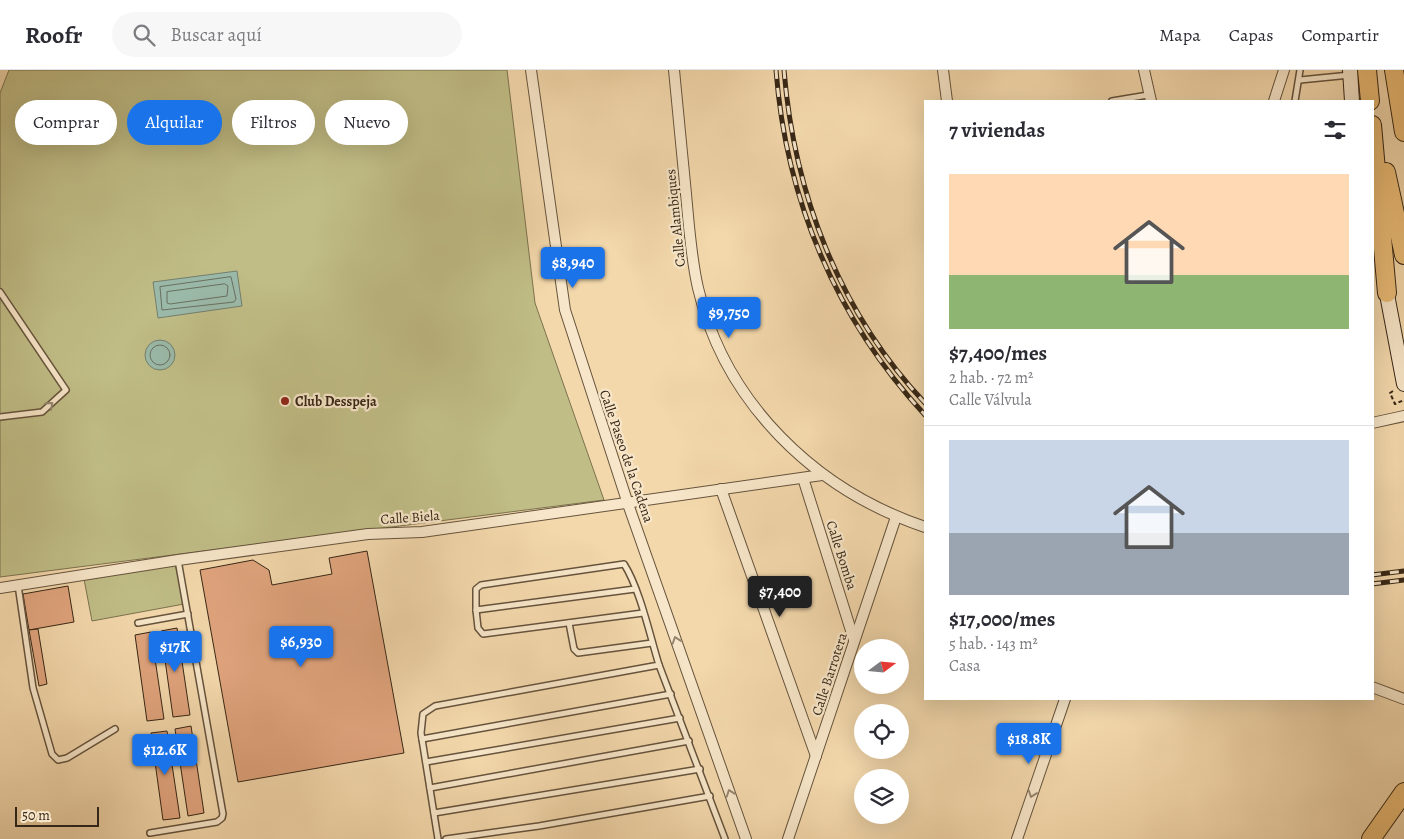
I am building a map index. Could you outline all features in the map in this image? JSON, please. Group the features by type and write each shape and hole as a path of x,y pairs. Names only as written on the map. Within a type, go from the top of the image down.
{"highway":[{"path":"1367,70 1370,100"},
{"path":"1394,70 1404,132"},
{"path":"1374,120 1404,255"},
{"path":"1374,147 1387,293"},
{"path":"1371,839 1404,792"}],"main road":[{"path":"1350,73 1352,100"},
{"path":"1374,223 1404,384"}],"street":[{"path":"531,70 536,70"},
{"name":"Calle Paseo de la Cadena","path":"531,70 564,310 628,504 746,839"},
{"name":"Calle Alambiques","path":"674,70 693,265 706,319 738,386 762,419 793,450 822,475 896,517 924,527"},
{"path":"943,70 947,100"},
{"path":"1144,70 1149,98"},
{"path":"1274,100 1284,70"},
{"path":"1374,423 1404,416"},
{"name":"Calle Biela","path":"0,588 178,560 368,534 422,532 822,475"},
{"name":"Calle Bomba","path":"803,478 854,640"},
{"path":"722,488 816,756"},
{"name":"Calle Barrotera","path":"854,639 896,517"},
{"name":"Calle Barrotera","path":"788,839 854,640"},
{"path":"1374,688 1404,699"},
{"path":"1016,839 1065,700"}],"lane":[{"path":"1295,100 1300,80 1300,70"},
{"path":"1300,80 1350,73"},
{"path":"1124,100 1149,98"},
{"path":"1,293 66,390 42,412 2,417"},
{"path":"150,833 217,822 222,818 223,814 178,560"},
{"path":"643,614 483,634 478,628 476,590 481,585 624,564 630,573 652,642 659,665 700,769 724,839"},
{"path":"18,585 33,688 52,754 58,760 66,758 115,729"},
{"path":"476,610 635,589"},
{"path":"138,624 188,614"},
{"path":"569,623 574,649 578,653 652,642"},
{"path":"438,839 422,739 423,714 435,706 659,665"},
{"path":"422,739 671,694"},
{"path":"426,762 680,718"},
{"path":"430,788 689,741"},
{"path":"434,812 700,769"},
{"path":"446,839 539,826 710,796"}],"path":[{"path":"1390,393 1395,404 1404,400"}],"shaded area":[{"name":"Club Desspeja","path":"9,70 507,70 535,303 604,500 0,577 0,93"},
{"path":"175,563 184,604 92,621 84,579"}],"water":[{"path":"237,271 242,306 158,318 153,282"},
{"path":"160,340 171,344 175,355 171,366 160,370 149,366 145,355 149,344"}],"building":[{"path":"367,551 404,753 238,782 200,570 253,560 269,570 272,585 332,574 329,558"},
{"path":"68,586 74,622 29,630 23,594"},
{"path":"177,628 190,715 173,717 161,631"},
{"path":"38,629 47,684 39,686 29,630"},
{"path":"151,632 164,719 147,721 135,635"},
{"path":"191,726 204,813 188,816 175,729"},
{"path":"167,731 180,818 163,820 151,733"}],"railway":[{"path":"776,70 782,118 791,165 804,211 821,255 841,298 866,339 893,378 924,414"},
{"path":"784,70 789,116 798,161 810,205 826,248 845,290 868,330 895,368 924,402"},
{"path":"1374,575 1404,571"},
{"path":"1374,584 1404,580"}],"place":[{"name":"Club Desspeja","path":"285,401"}]}
